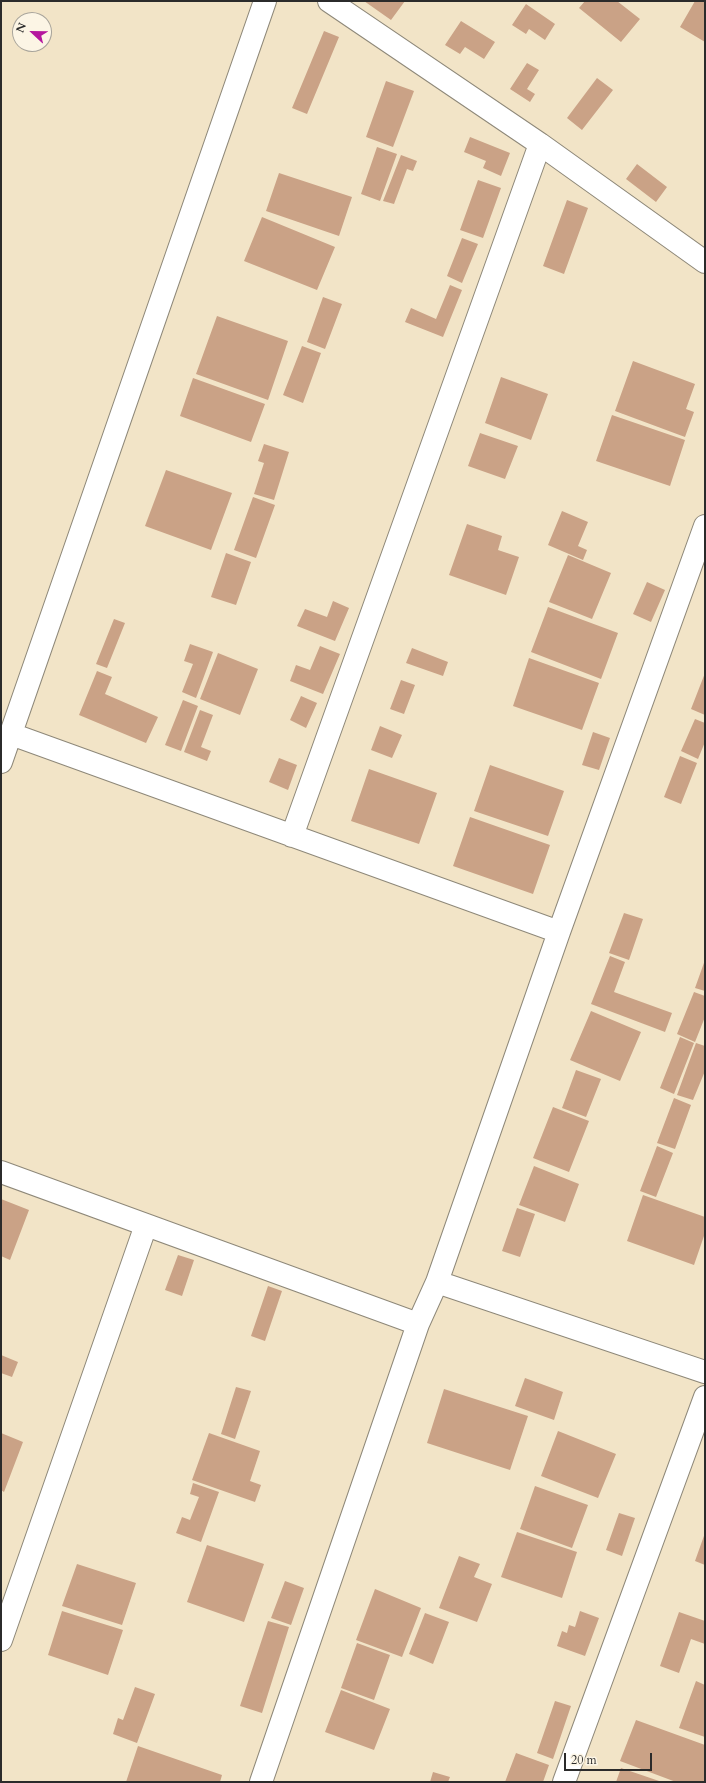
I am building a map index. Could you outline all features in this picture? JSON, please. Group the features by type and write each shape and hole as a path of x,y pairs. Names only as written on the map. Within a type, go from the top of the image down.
{"street":[{"path":"1,762 265,1"},
{"path":"329,1 540,144 705,262"},
{"path":"292,836 540,144"},
{"path":"261,1782 418,1324 437,1282 559,932 705,526"},
{"path":"11,734 559,932"},
{"path":"1,1172 418,1324"},
{"path":"1,1640 146,1225"},
{"path":"437,1282 705,1372"},
{"path":"564,1782 705,1397"}],"building":[{"path":"364,1 405,1 391,20"},
{"path":"585,1 617,1 640,19 621,42 579,8"},
{"path":"695,1 705,1 705,42 680,27"},
{"path":"526,4 555,24 545,40 529,29 526,34 512,25"},
{"path":"461,21 495,42 484,59 465,47 460,54 445,45"},
{"path":"324,31 339,37 307,114 292,108"},
{"path":"527,63 539,70 527,89 535,94 530,102 510,89"},
{"path":"597,78 613,90 582,130 567,118"},
{"path":"386,81 414,91 393,147 366,137"},
{"path":"470,137 510,153 501,176 483,168 486,161 464,152"},
{"path":"377,147 397,154 380,201 361,194"},
{"path":"401,155 417,161 413,171 407,169 394,204 383,201"},
{"path":"637,164 667,187 656,202 626,179"},
{"path":"279,173 352,197 339,236 266,211"},
{"path":"478,180 501,188 483,238 460,230"},
{"path":"567,200 588,208 564,274 543,266"},
{"path":"262,217 335,247 317,290 244,261"},
{"path":"462,238 478,244 462,283 447,276"},
{"path":"450,285 462,290 443,337 405,322 411,308 436,319"},
{"path":"323,297 342,304 325,349 307,342"},
{"path":"217,316 288,341 268,400 196,374"},
{"path":"302,346 321,353 303,403 283,395"},
{"path":"633,361 695,384 686,409 694,412 685,437 615,411"},
{"path":"501,377 548,394 531,440 485,423"},
{"path":"193,378 265,404 251,442 180,416"},
{"path":"612,415 685,440 670,486 596,461"},
{"path":"480,433 518,446 505,479 468,466"},
{"path":"264,444 289,452 274,500 254,494 264,463 258,461"},
{"path":"166,470 232,493 211,550 145,526"},
{"path":"253,497 275,505 256,558 234,550"},
{"path":"562,511 588,522 578,546 587,550 583,560 548,545"},
{"path":"467,524 502,536 498,550 519,557 506,595 449,575"},
{"path":"226,553 251,562 236,605 211,597"},
{"path":"568,555 611,573 592,619 549,602"},
{"path":"647,582 665,590 651,622 633,614"},
{"path":"333,601 349,608 335,641 297,626 305,609 327,617"},
{"path":"548,607 618,633 601,679 531,652"},
{"path":"114,619 125,623 107,668 96,664"},
{"path":"190,644 213,652 196,698 182,692 193,664 184,661"},
{"path":"320,646 340,654 323,694 290,681 296,665 310,670"},
{"path":"412,648 448,662 443,676 406,663"},
{"path":"218,653 258,669 240,715 200,699"},
{"path":"529,658 599,683 582,730 513,706"},
{"path":"97,671 112,677 105,694 158,717 146,743 79,715"},
{"path":"705,673 705,715 691,709"},
{"path":"401,680 415,685 404,714 390,709"},
{"path":"301,696 317,703 306,728 290,720"},
{"path":"183,700 198,706 181,751 165,745"},
{"path":"200,710 213,715 201,747 211,751 207,761 184,752"},
{"path":"695,719 705,723 705,742 698,759 681,751"},
{"path":"380,726 402,735 392,758 371,750"},
{"path":"593,732 610,738 599,770 582,765"},
{"path":"680,756 697,763 681,804 664,797"},
{"path":"279,758 297,765 288,790 269,782"},
{"path":"490,765 564,791 548,836 474,811"},
{"path":"369,769 437,793 419,844 351,821"},
{"path":"470,817 550,845 533,894 453,866"},
{"path":"624,913 643,919 629,960 609,953"},
{"path":"610,956 625,962 614,992 672,1013 665,1032 591,1004"},
{"path":"705,960 705,991 695,988"},
{"path":"694,992 705,996 705,1017 695,1042 677,1034"},
{"path":"591,1011 641,1032 620,1081 570,1060"},
{"path":"680,1037 694,1043 674,1094 660,1088"},
{"path":"696,1043 705,1046 705,1071 693,1100 677,1095"},
{"path":"576,1070 601,1079 586,1117 562,1108"},
{"path":"674,1098 691,1105 675,1149 657,1143"},
{"path":"553,1107 589,1121 569,1172 533,1158"},
{"path":"657,1146 673,1153 656,1197 640,1191"},
{"path":"534,1166 579,1184 565,1222 519,1205"},
{"path":"643,1195 705,1217 705,1233 694,1265 627,1241"},
{"path":"1,1199 29,1210 10,1260 1,1256"},
{"path":"517,1208 535,1214 520,1257 502,1251"},
{"path":"178,1255 194,1260 182,1296 165,1290"},
{"path":"268,1286 282,1291 265,1341 251,1336"},
{"path":"1,1355 18,1362 12,1377 1,1373"},
{"path":"525,1378 563,1392 554,1420 515,1406"},
{"path":"236,1387 251,1391 235,1439 221,1434"},
{"path":"444,1389 528,1416 510,1470 427,1443"},
{"path":"558,1431 616,1454 598,1498 541,1476"},
{"path":"1,1433 23,1442 4,1492 1,1490"},
{"path":"209,1433 260,1451 250,1481 261,1485 255,1502 192,1480"},
{"path":"193,1483 219,1492 201,1542 176,1533 182,1517 190,1520 199,1497 190,1494"},
{"path":"535,1486 588,1505 572,1548 520,1529"},
{"path":"619,1513 635,1518 622,1556 606,1550"},
{"path":"517,1532 577,1552 562,1598 501,1577"},
{"path":"705,1533 705,1565 695,1561"},
{"path":"207,1545 264,1564 244,1622 187,1602"},
{"path":"459,1556 480,1564 474,1577 492,1584 477,1622 439,1608"},
{"path":"77,1564 136,1583 122,1625 62,1606"},
{"path":"285,1581 304,1588 291,1625 271,1618"},
{"path":"375,1589 421,1608 402,1657 356,1640"},
{"path":"62,1611 123,1630 108,1675 48,1655"},
{"path":"580,1611 599,1618 585,1656 557,1646 562,1631 567,1633 569,1625 575,1627"},
{"path":"679,1612 705,1621 705,1644 691,1639 679,1673 660,1666"},
{"path":"425,1613 449,1622 433,1664 409,1654"},
{"path":"268,1621 289,1627 262,1713 240,1706"},
{"path":"357,1643 390,1655 374,1700 341,1688"},
{"path":"696,1681 705,1685 705,1737 679,1728"},
{"path":"135,1687 155,1694 137,1743 113,1734 118,1718 123,1720"},
{"path":"341,1690 390,1709 374,1750 325,1732"},
{"path":"555,1701 571,1706 553,1759 537,1753"},
{"path":"636,1720 705,1745 705,1782 676,1782 620,1761"},
{"path":"138,1746 222,1775 220,1782 126,1782"},
{"path":"516,1753 549,1765 543,1782 505,1782"},
{"path":"621,1768 662,1782 616,1782"},
{"path":"433,1772 450,1777 448,1782 430,1782"}]}
